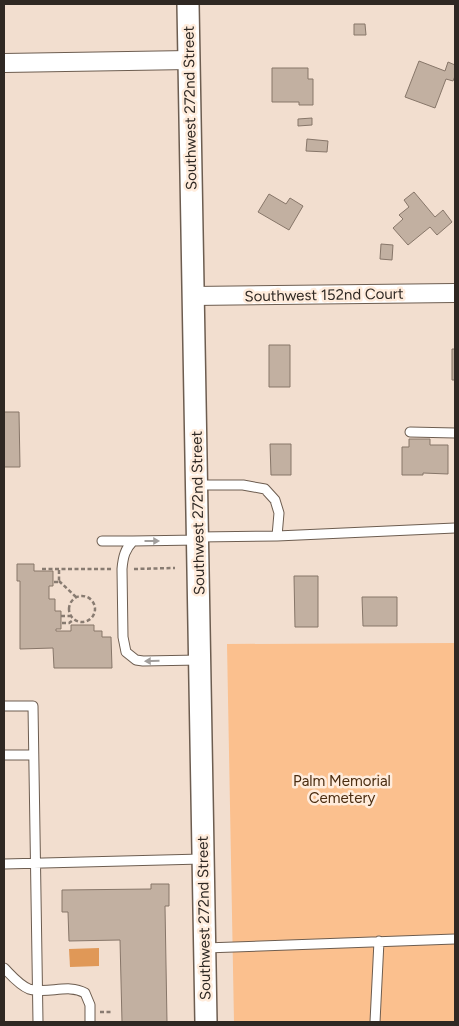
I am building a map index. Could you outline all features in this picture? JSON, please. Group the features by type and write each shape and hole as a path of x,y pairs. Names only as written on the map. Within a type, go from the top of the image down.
{"street":[{"name":"Southwest 272nd Street","path":"188,4 206,1022"},
{"path":"4,63 188,60"},
{"name":"Southwest 152nd Court","path":"193,296 455,293"}],"lane":[{"path":"410,432 455,433"},
{"path":"197,485 243,485 265,489 276,500 279,514 278,536"},
{"path":"102,541 455,528"},
{"path":"133,541 125,552 122,569 123,637 126,652 136,660 143,661 200,660"},
{"path":"4,706 33,706 38,1022"},
{"path":"4,756 33,755"},
{"path":"4,864 202,859"},
{"path":"204,948 455,939"},
{"path":"375,1022 379,941"},
{"path":"4,968 24,986 37,990 80,990 85,993 88,999 90,1022"}],"path":[{"path":"127,569 175,568"},
{"path":"42,569 116,569"},
{"path":"60,569 60,581 76,597"},
{"path":"54,582 60,581"},
{"path":"83,596 91,600 94,606 92,618 86,622 78,622 70,616 69,605 76,597 83,596"},
{"path":"62,616 70,616"},
{"path":"62,623 69,623 73,620"},
{"path":"99,1012 111,1012"}],"green space":[{"name":"Palm Memorial Cemetery","path":"455,643 455,1022 234,1022 227,644"}],"shaded area":[{"path":"99,948 99,966 70,967 69,949"}],"building":[{"path":"354,24 365,24 366,35 354,35"},
{"path":"419,61 445,71 448,62 455,65 453,81 446,79 435,108 405,97"},
{"path":"272,68 308,68 308,79 313,79 313,105 299,105 299,102 272,102"},
{"path":"312,118 312,125 298,126 298,119"},
{"path":"307,139 328,141 327,152 306,151"},
{"path":"414,192 435,217 443,210 452,222 437,235 430,227 408,245 393,228 403,219 399,215 409,207 404,200"},
{"path":"269,194 286,204 290,198 303,206 289,230 258,212"},
{"path":"381,244 393,245 392,260 380,259"},
{"path":"269,345 290,345 290,387 269,387"},
{"path":"452,349 455,349 455,380 452,380"},
{"path":"4,412 19,412 20,467 4,467"},
{"path":"409,439 430,439 430,445 448,445 448,474 423,473 423,475 402,475 402,447 409,447"},
{"path":"270,444 291,444 291,475 271,475"},
{"path":"17,564 34,564 34,571 53,571 53,586 49,586 49,599 55,599 55,611 61,611 61,629 56,629 56,631 71,631 71,625 94,625 94,631 102,631 102,637 111,637 112,668 54,668 53,648 20,649 20,581 17,581"},
{"path":"294,576 318,576 318,627 295,627"},
{"path":"362,597 397,597 397,626 363,626"},
{"path":"151,884 169,884 169,906 165,906 167,1022 122,1022 120,940 69,941 68,912 62,912 62,890 151,889"}]}
